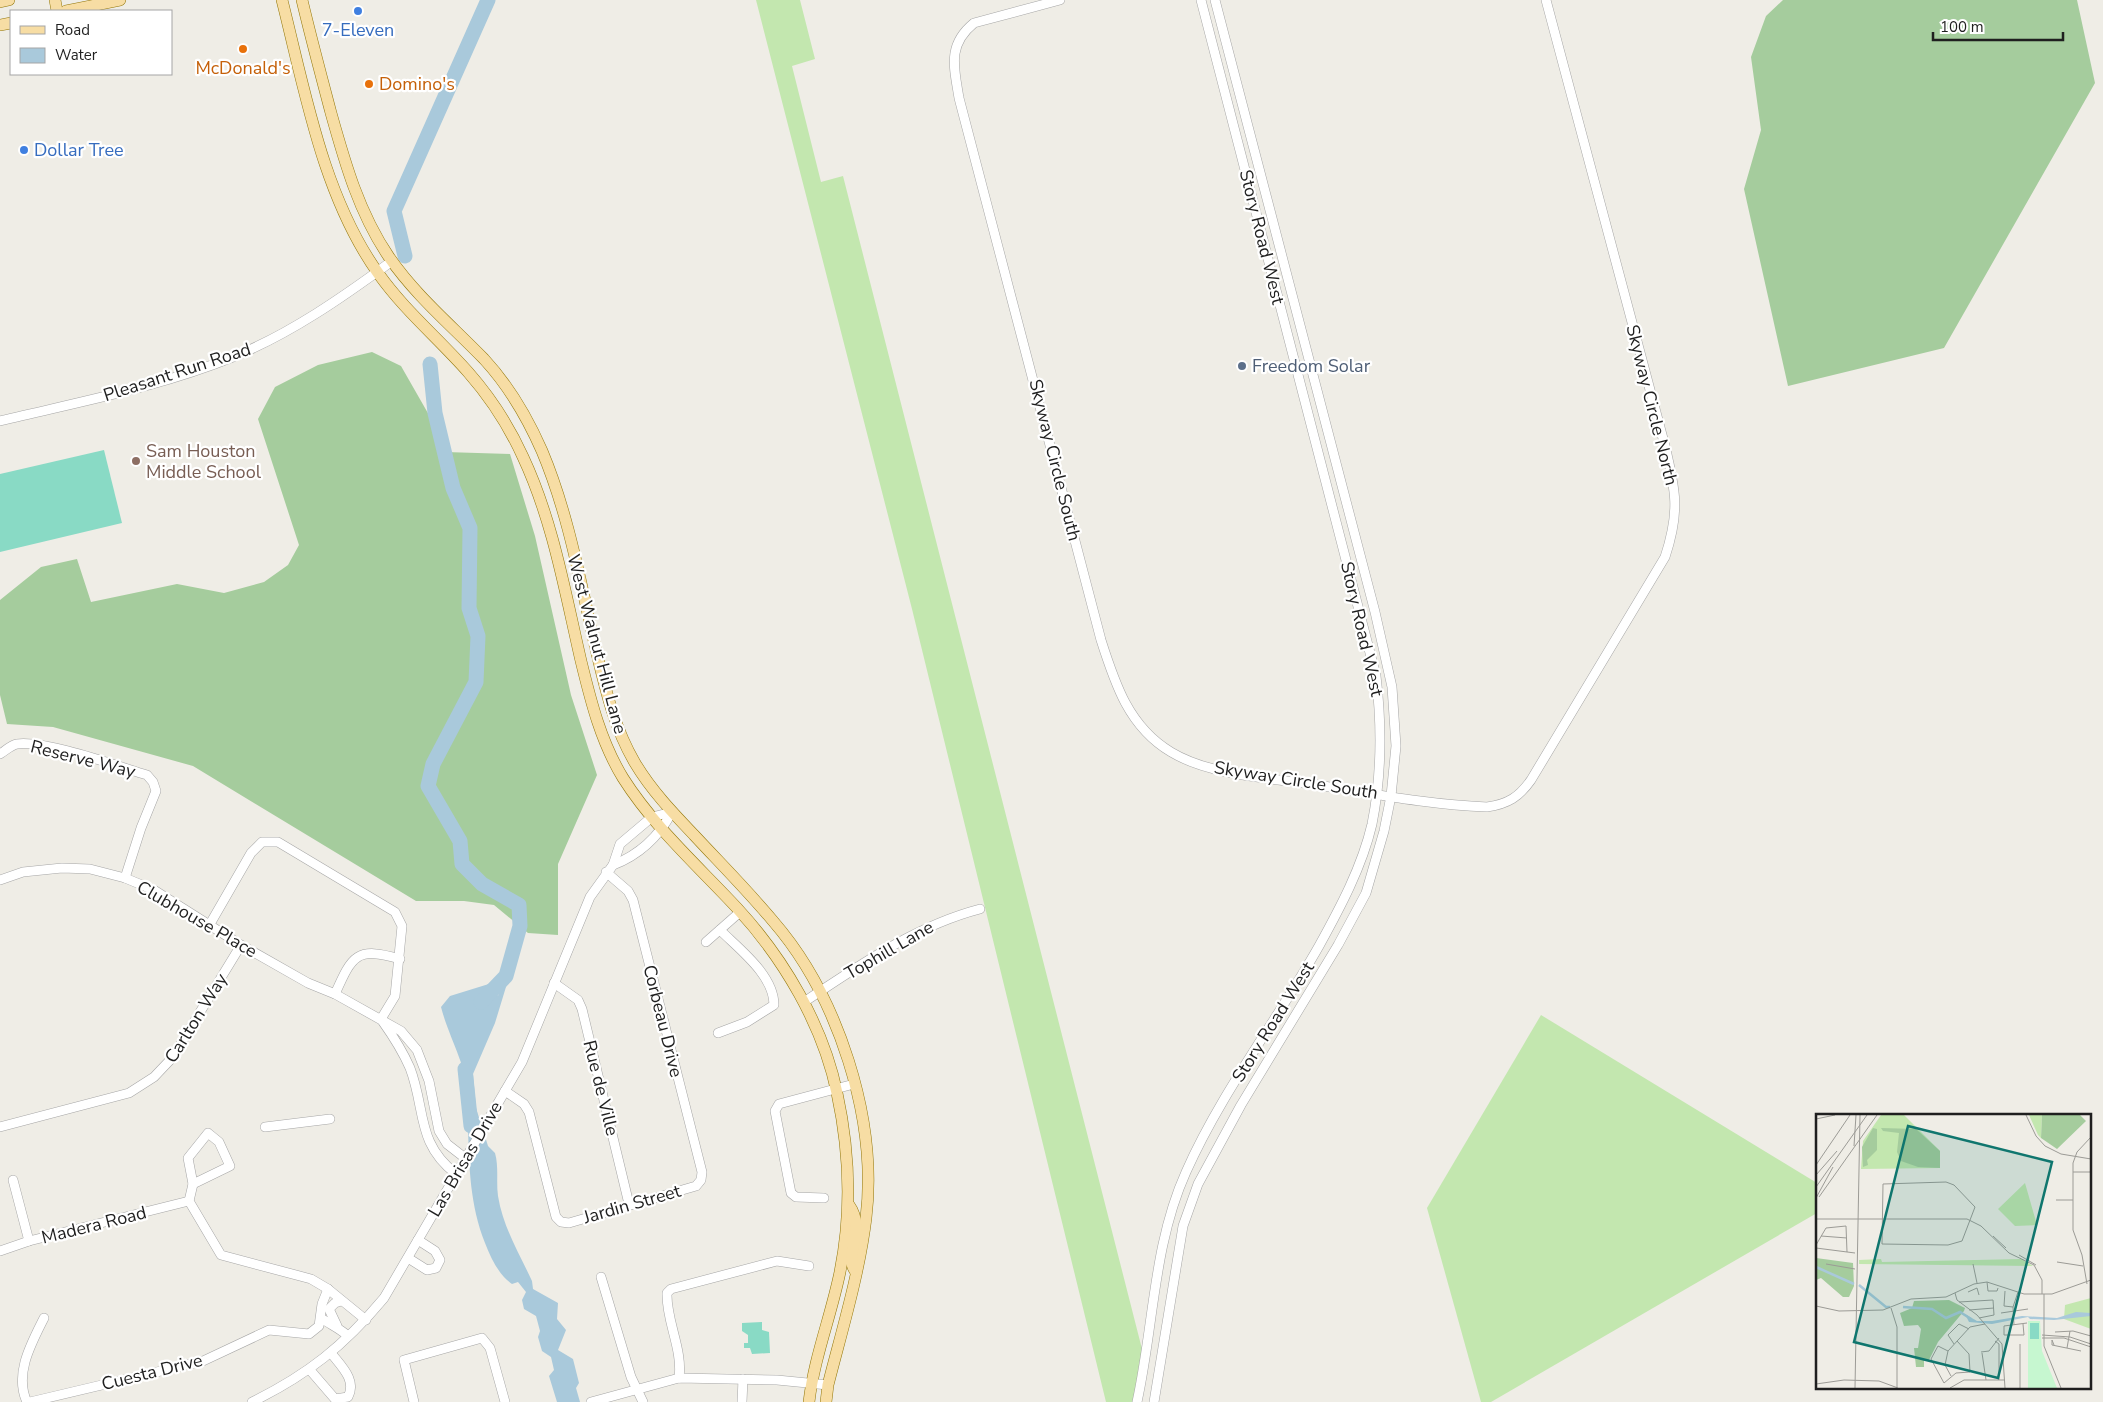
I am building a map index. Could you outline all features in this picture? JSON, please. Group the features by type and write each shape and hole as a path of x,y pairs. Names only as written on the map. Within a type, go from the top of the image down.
{"main road":[{"path":"0,2 9,0"},
{"path":"71,10 120,0"},
{"name":"West Walnut Hill Lane","path":"282,0 337,199 350,228 377,272 408,311 470,374 498,411 513,435 530,472 549,527 592,708 608,751 623,778 662,830 740,912 778,961 804,1002 819,1036 836,1089 847,1152 849,1205 840,1272 811,1382 810,1402"},
{"name":"West Walnut Hill Lane","path":"302,0 332,114 355,192 366,218 392,261 433,311 486,361 525,418 547,464 559,498 609,701 622,738 653,790 778,926 820,991 835,1022 854,1084 863,1125 867,1194 866,1220 857,1273 828,1385 826,1402"},
{"path":"314,120 332,114"},
{"path":"455,358 470,346"},
{"path":"470,374 486,361"},
{"path":"849,1205 856,1219 852,1261 854,1270 857,1273"}],"street":[{"name":"Skyway Circle South","path":"1060,0 974,23 964,31 958,40 954,66 959,98 1099,632 1116,688 1129,712 1143,728 1172,753 1199,764 1232,772 1391,796"},
{"name":"Story Road West","path":"1139,1402 1168,1220 1186,1173 1212,1120 1306,969 1346,897 1371,824 1381,749 1380,708 1376,676 1201,0"},
{"name":"Story Road West","path":"1154,1402 1183,1226 1198,1184 1241,1105 1338,945 1366,892 1384,831 1391,796 1396,746 1392,687 1370,592 1215,0"},
{"name":"Skyway Circle North","path":"1391,796 1487,807 1500,805 1521,795 1665,557 1673,532 1676,500 1673,479 1546,0"},
{"name":"Pleasant Run Road","path":"0,421 134,388 233,357 261,344 317,312 392,261"},
{"path":"1334,511 1346,501"},
{"path":"1356,596 1370,592"},
{"name":"Reserve Way","path":"0,754 14,745 31,745 55,749 146,775 154,782 156,791 141,828 125,878"},
{"name":"Las Brisas Drive","path":"252,1402 310,1370 366,1320 384,1298 522,1062 590,897 613,864 620,844 652,817 672,812"},
{"name":"Las Brisas Drive","path":"613,864 629,859 662,830 672,812"},
{"path":"210,924 251,853 262,842 278,842 395,912 402,926 400,959 395,996 382,1019"},
{"name":"Clubhouse Place","path":"0,880 23,872 62,868 90,869 125,878 154,890 308,983 336,994 382,1019 402,1031 417,1050 429,1081 439,1131 447,1144 466,1158"},
{"name":"Corbeau Drive","path":"606,872 628,891 633,900 702,1172 701,1180"},
{"name":"Tophill Lane","path":"804,1002 908,936 948,918 980,909"},
{"path":"706,942 740,912"},
{"path":"718,1033 747,1022 774,1005 771,991 762,973 720,930"},
{"name":"Carlton Way","path":"0,1127 129,1093 154,1077 172,1058 241,944"},
{"path":"336,994 349,963 359,955 373,954 400,959"},
{"name":"Rue de Ville","path":"554,983 578,1000 582,1009 629,1204"},
{"name":"Clubhouse Place","path":"382,1019 395,1039 409,1067 425,1134 441,1163 456,1174"},
{"path":"824,1198 796,1197 791,1192 775,1112 779,1104 854,1084"},
{"name":"Jardin Street","path":"505,1092 524,1104 529,1112 556,1217 561,1222 569,1223 696,1186 701,1180"},
{"path":"265,1127 330,1119"},
{"path":"193,1184 230,1166 220,1142 208,1134 188,1158 193,1184 189,1200 221,1255 311,1279 366,1320"},
{"path":"13,1180 29,1241"},
{"name":"Madera Road","path":"0,1251 29,1241 189,1200"},
{"path":"408,1258 427,1270 436,1268 440,1260 435,1250 418,1240"},
{"path":"680,1378 677,1350 667,1302 667,1293 671,1289 777,1261 809,1266"},
{"path":"601,1277 631,1377 643,1402"},
{"path":"328,1290 322,1304 321,1318 331,1325 337,1326"},
{"path":"341,1301 335,1303 329,1309 337,1326 348,1336"},
{"name":"Cuesta Drive","path":"44,1318 26,1357 23,1371 21,1389 28,1402 202,1361 269,1330 309,1334 320,1326 321,1318"},
{"path":"414,1402 404,1360 482,1338 490,1348 505,1402"},
{"path":"310,1370 335,1399 348,1397 352,1389 351,1380 331,1353"},
{"path":"591,1402 637,1388 680,1378 811,1382 828,1385"},
{"path":"742,1402 743,1379"}],"green space":[{"path":"756,0 800,0 815,59 792,66 821,182 843,176 1142,1349 1133,1402 1106,1402 912,609"},
{"path":"1783,0 2077,0 2095,83 1944,348 1788,386 1744,189 1761,130 1751,57 1766,16"},
{"path":"372,352 401,366 429,415 445,452 510,454 535,536 571,695 597,775 558,864 558,935 528,933 494,905 464,901 416,901 193,766 53,727 7,724 0,695 0,600 41,567 77,559 91,602 177,584 224,593 264,582 288,565 299,545 258,419 275,387 318,365"},
{"path":"104,450 122,523 0,552 0,474"},
{"path":"1541,1015 1816,1182 1816,1214 1491,1402 1481,1402 1427,1208"},
{"path":"762,1322 762,1330 769,1332 770,1353 752,1354 750,1348 744,1348 744,1343 748,1343 748,1335 742,1331 742,1323"}],"water":[{"path":"507,952 516,954 495,1023 473,1074 476,1108 488,1146 495,1153 500,1207 532,1281 533,1289 558,1303 557,1319 566,1330 558,1350 573,1359 579,1383 576,1388 580,1402 557,1402 549,1376 554,1370 551,1357 542,1351 538,1337 540,1331 536,1316 524,1309 522,1300 526,1292 518,1282 512,1284 499,1271 492,1260 480,1229 471,1186 468,1141 468,1087 441,1007 450,996 492,983 498,996"}],"waterway":[{"path":"405,256 394,211 488,0"},
{"path":"430,364 435,413 453,488 470,528 469,608 478,636 476,682 433,764 428,786 460,841 462,864 482,884 519,905 520,926 506,976 481,1002"},
{"path":"465,1069 471,1126"}],"place":[{"name":"7-Eleven","path":"358,11"},
{"name":"McDonald's","path":"243,49"},
{"name":"Domino's","path":"369,84"},
{"name":"Dollar Tree","path":"24,150"},
{"name":"Freedom Solar","path":"1242,366"},
{"name":"Sam Houston Middle School","path":"136,461"}]}
